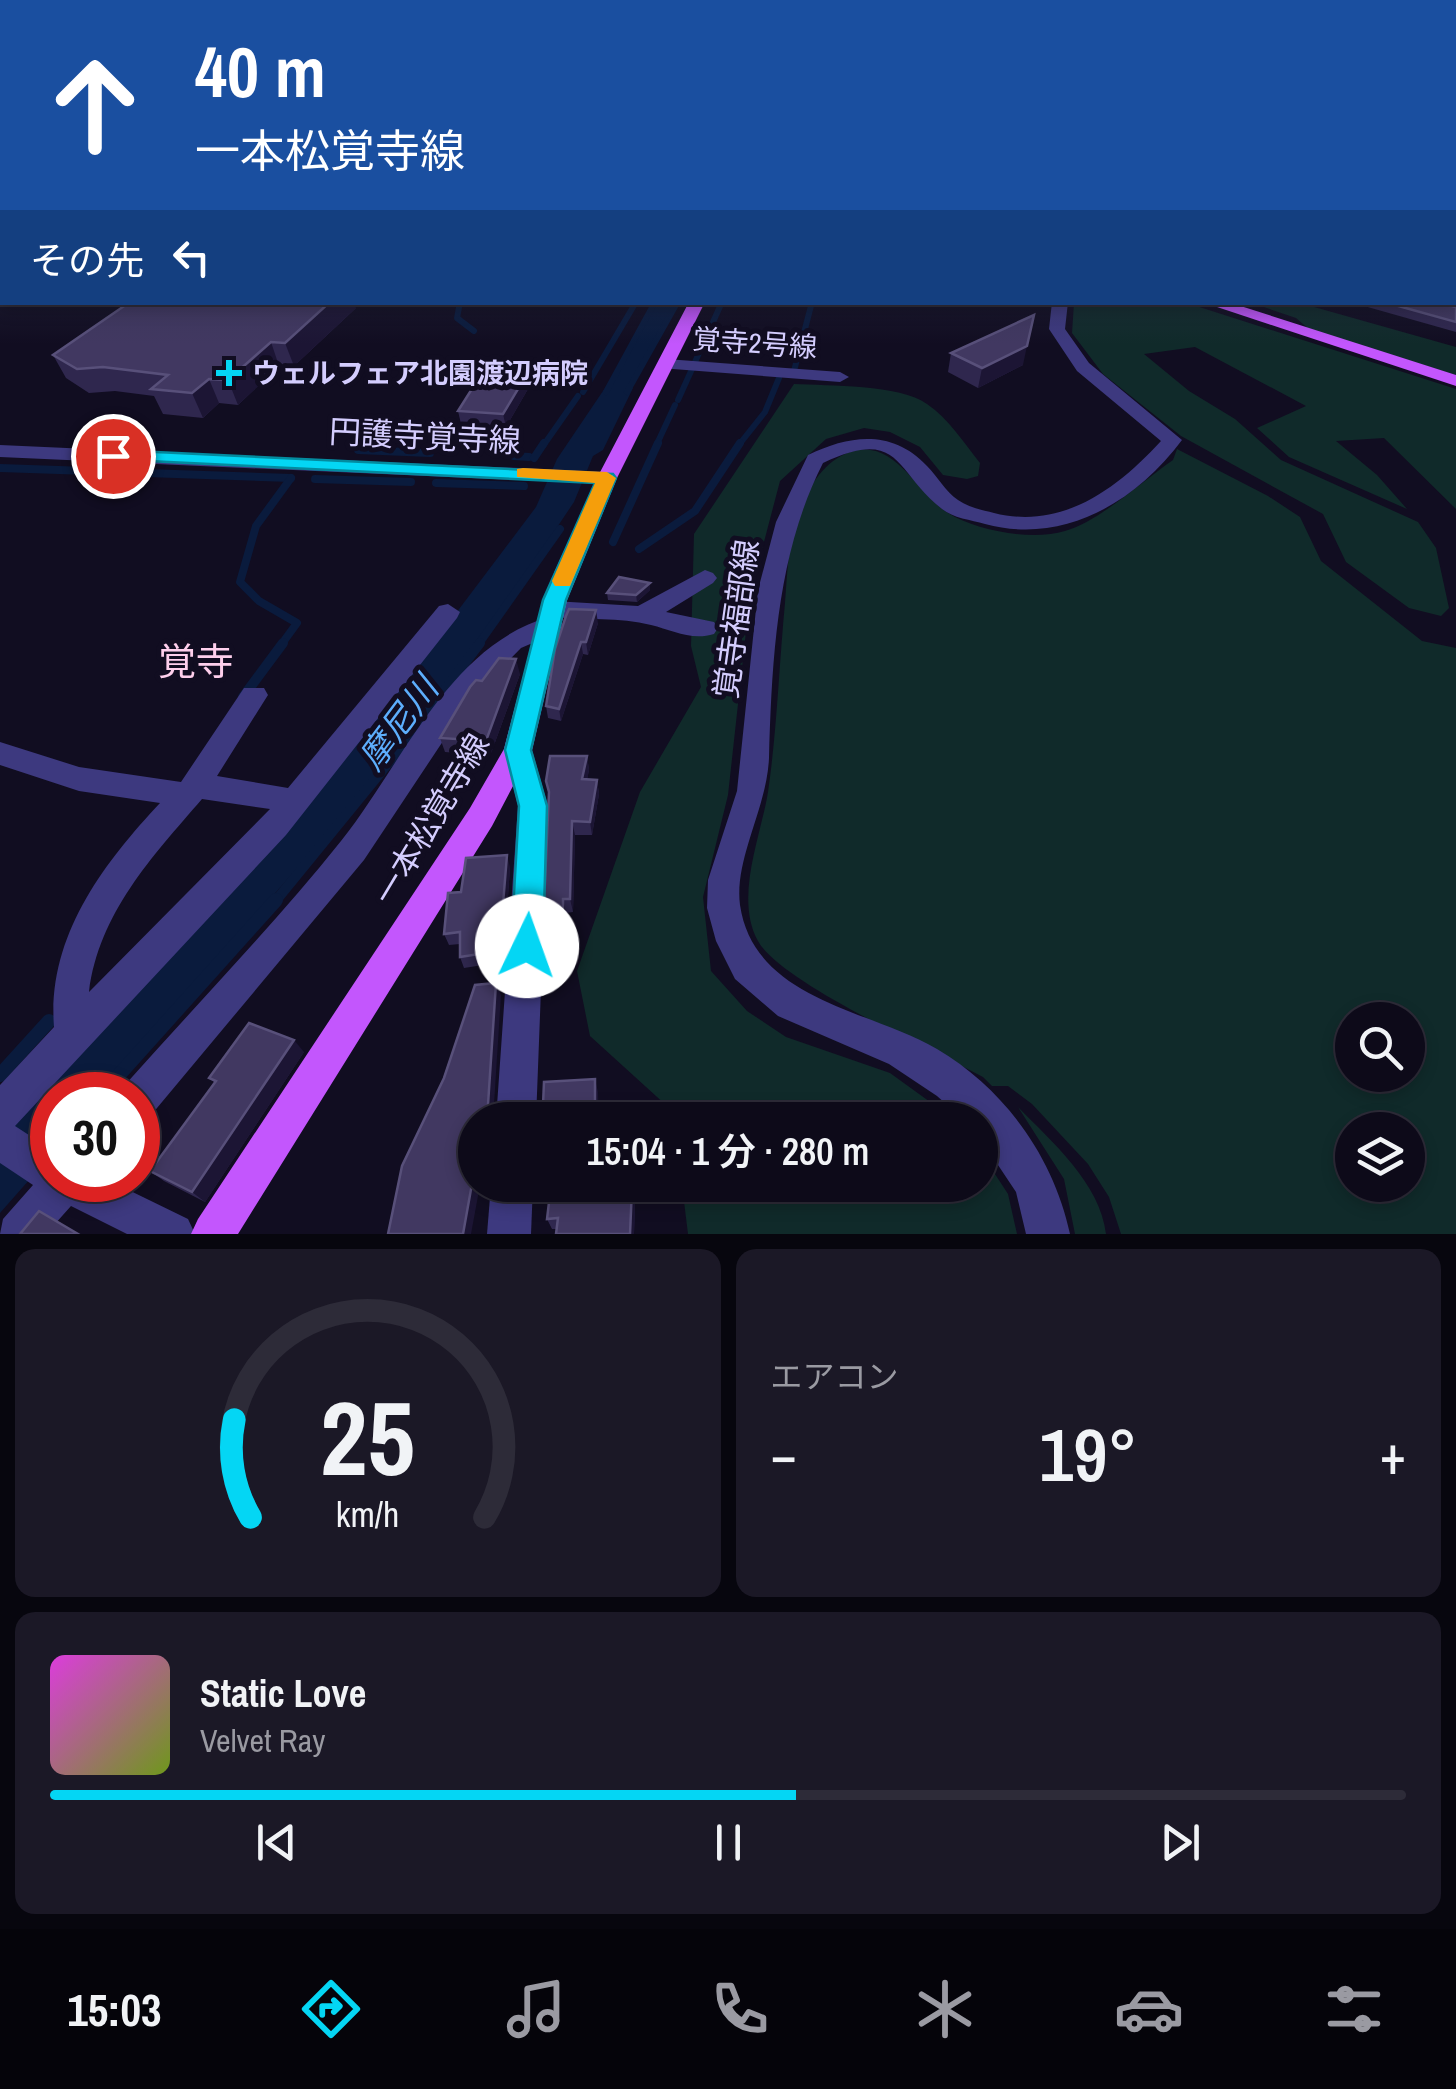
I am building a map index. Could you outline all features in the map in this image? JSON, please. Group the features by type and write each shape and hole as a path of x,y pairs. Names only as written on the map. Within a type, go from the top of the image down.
{"main road":[{"name":"一本松覚寺線","path":"214,1234 481,816 518,750 551,618 599,477 696,305"},
{"path":"1219,305 1456,380"}],"street":[{"name":"覚寺福部線","path":"1048,1234 1046,1214 1026,1165 972,1099 906,1052 810,1016 769,991 736,951 724,910 722,882 750,796 770,602 784,522 815,459 864,441 881,445 916,466 951,506 998,521 1033,525 1061,521 1082,511 1140,473 1172,440 1082,367 1057,329 1060,305"},
{"name":"覚寺2号線","path":"666,364 840,377"},
{"name":"円護寺覚寺線","path":"0,451 599,477"},
{"path":"642,616 705,578"},
{"path":"0,1114 295,802 448,612"},
{"path":"160,1074 353,850 461,692 512,642 551,618 642,616 704,628"},
{"path":"73,1034 67,1005 71,972 91,922 114,883 191,790 254,695"},
{"path":"517,1102 533,806 518,750"},
{"path":"0,754 79,780 247,791 295,802"},
{"path":"0,1140 30,1159"},
{"path":"18,1234 41,1202"},
{"path":"109,1202 174,1234"},
{"path":"509,1234 511,1202"}],"green space":[{"path":"1074,305 1193,305 1456,389 1456,509 1384,438 1336,441 1377,475 1407,509 1289,457 1257,428 1306,406 1195,347 1144,354 1189,391 1235,419 1281,460 1418,522 1436,548 1449,608 1441,616 1409,608 1346,562 1323,514 1181,436 1103,374 1072,333"},
{"path":"1258,305 1307,305 1456,347 1456,375 1310,330 1296,318"},
{"path":"794,384 863,387 915,397 942,416 980,463 978,476 967,479 943,475 920,447 890,432 864,428 826,439 780,481 750,595 728,795 703,897 711,971 747,1011 786,1037 890,1073 930,1102 663,1102 590,1036 577,971 640,792 701,687 691,646 694,534"},
{"path":"1177,449 1300,517 1321,561 1422,641 1456,648 1456,1234 1121,1234 1109,1197 1088,1164 1032,1104 1008,1086 992,1086 983,1077 827,996 772,958 758,941 748,906 749,887 771,769 790,551 800,510 823,471 850,452 880,453 893,460 948,513 1005,533 1037,535 1065,531 1120,500 1173,460"},
{"path":"1018,1107 1084,1181 1102,1215 1106,1234 1075,1234 1064,1179"},
{"path":"998,1179 1008,1194 1017,1234 688,1234 684,1202 998,1202"}],"water":[{"name":"摩尼川","path":"656,305 674,305 628,386 633,388 603,450 593,456 574,502 507,602 339,821 117,1072 55,1072 380,714 536,507 557,459 607,385 612,385"},
{"path":"30,1099 30,1179 0,1213 0,1132"}],"building":[{"path":"126,305 327,305 285,343 271,342 228,380 209,379 192,393 151,389 168,375 103,367 77,369 53,355"},
{"path":"1395,305 1456,307 1456,322"},
{"path":"1034,315 1027,346 982,368 951,353"},
{"path":"487,365 530,369 503,414 458,411"},
{"path":"619,577 650,583 636,595 607,593"},
{"path":"569,609 596,610 559,709 546,706 555,649"},
{"path":"499,658 516,659 486,741 440,738 470,687 476,680 482,681"},
{"path":"550,756 587,756 582,779 597,780 590,822 572,821 570,899 563,899 563,925 543,927 549,792 546,781"},
{"path":"507,855 501,929 493,930 492,952 460,957 460,932 444,934 448,893 461,892 466,858"},
{"path":"496,983 488,1102 458,1102 458,1202 469,1202 463,1234 388,1234 402,1166 444,1078 475,985"},
{"path":"249,1023 294,1040 192,1192 160,1176 160,1157 216,1081 209,1078"},
{"path":"595,1079 595,1102 543,1102 544,1082"},
{"path":"549,1202 631,1202 630,1234 556,1234 558,1218 547,1219"},
{"path":"39,1211 78,1234 20,1234"}],"waterway":[{"path":"459,305 457,318 474,331"},
{"path":"583,392 634,305"},
{"path":"606,392 653,305"},
{"path":"627,392 676,305"},
{"path":"695,362 721,305"},
{"path":"794,371 811,305"},
{"path":"678,400 692,369"},
{"path":"738,446 765,412 779,378"},
{"path":"543,446 578,396"},
{"path":"656,446 675,405"},
{"path":"534,458 544,443"},
{"path":"613,542 658,443"},
{"path":"639,549 695,511 738,446"},
{"path":"358,450 430,453"},
{"path":"514,456 529,457"},
{"path":"0,468 291,478 256,526 240,582 259,601 297,623 281,645"},
{"path":"315,479 411,482"},
{"path":"436,483 524,486"},
{"path":"478,645 560,529"},
{"path":"243,697 283,643"},
{"name":"摩尼川","path":"274,903 480,643"},
{"path":"122,1072 276,900"},
{"path":"0,1075 49,1021"}],"slow traffic":[{"path":"523,473 607,478 562,581"}],"place":[{"name":"ウェルフェア北園渡辺病院","path":"229,373"}],"district":[{"name":"覚寺","path":"196,661"}],"route":[{"path":"113,456 607,478 554,600 518,750 533,806 527,946"}]}
